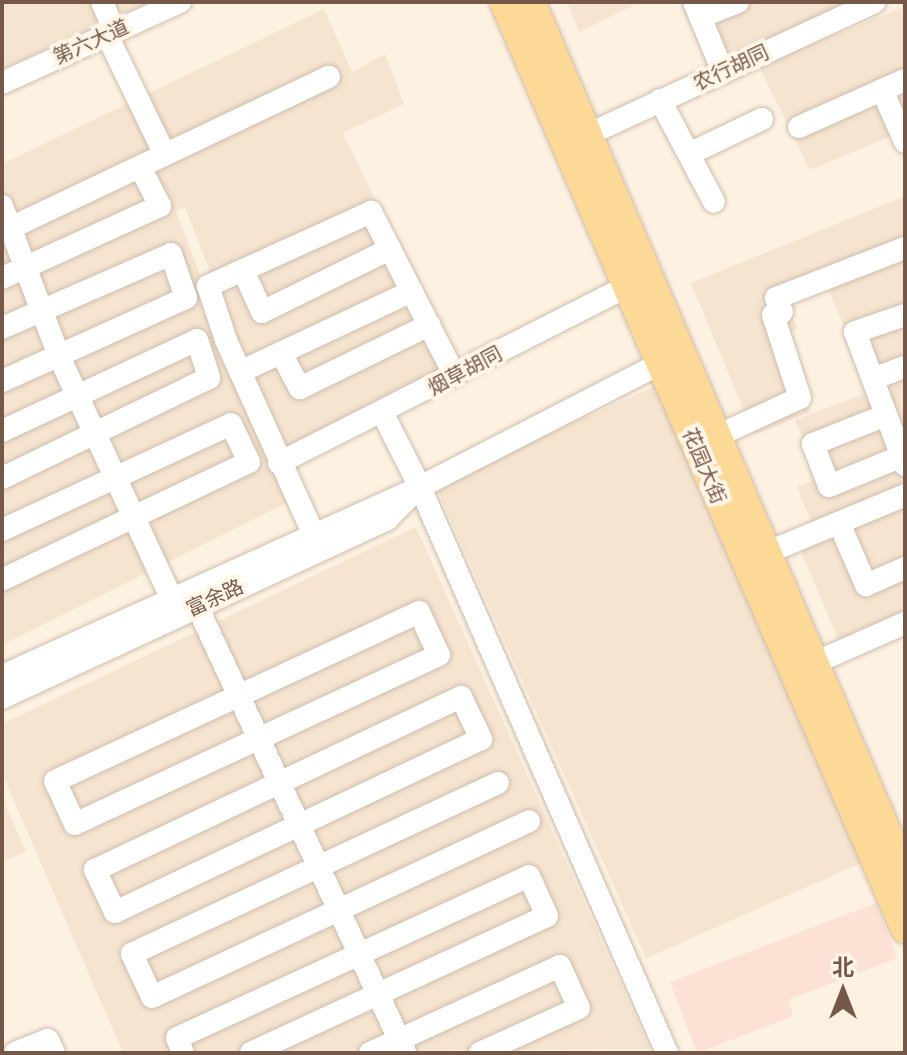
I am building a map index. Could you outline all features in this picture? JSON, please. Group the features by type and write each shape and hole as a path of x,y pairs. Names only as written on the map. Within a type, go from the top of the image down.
{"main road":[{"name":"花园大街","path":"504,2 639,280"},
{"name":"花园大街","path":"531,2 587,135 639,280 905,929"},
{"name":"花园大街","path":"671,358 717,436 812,664 902,859"}],"street":[{"path":"102,2 111,33 165,155"},
{"name":"第六大道","path":"2,83 180,2"},
{"path":"723,72 697,10 738,2"},
{"name":"农行胡同","path":"587,135 875,2"},
{"path":"6,230 329,77"},
{"path":"799,127 905,80"},
{"path":"882,90 905,142"},
{"path":"660,100 714,202"},
{"path":"689,154 762,119"},
{"path":"2,278 160,206 140,167"},
{"path":"2,206 6,230 25,268 59,356 171,597"},
{"path":"313,533 240,372 208,286 371,212 455,376"},
{"path":"717,436 800,398 773,315 782,312 776,298 905,248"},
{"path":"243,270 262,312 390,249"},
{"path":"2,328 171,254 186,298 2,381"},
{"name":"烟草胡同","path":"279,463 383,414 639,280"},
{"path":"240,372 412,291"},
{"path":"886,415 813,444 829,486 903,461 873,379 855,332 905,315"},
{"path":"281,353 300,388 429,325"},
{"path":"2,431 197,340 209,378 2,478"},
{"name":"富余路","path":"2,676 420,487 671,358"},
{"path":"873,379 905,367"},
{"path":"383,414 420,487 667,1053"},
{"path":"2,530 231,424 249,462 2,580"},
{"name":"富余路","path":"2,698 387,519 420,487"},
{"path":"766,553 905,495"},
{"path":"839,523 866,585 905,568"},
{"path":"197,606 256,740 402,1046"},
{"path":"419,612 439,655 75,824 55,781 237,696 419,612"},
{"path":"812,664 905,623"},
{"path":"461,697 481,739 115,912 95,870 279,783 461,697"},
{"path":"498,783 132,954 152,997 529,821"},
{"path":"183,1053 177,1038 529,876 547,916 251,1053"},
{"path":"370,1053 402,1046 560,966 579,1008 480,1053"},
{"path":"15,1053 48,1040 54,1053"}],"shaded area":[{"path":"2,2 148,2 2,69"},
{"path":"567,2 640,2 579,32"},
{"path":"680,2 854,2 708,66"},
{"path":"905,6 905,159 894,135 810,170 759,67"},
{"path":"324,9 352,72 385,54 404,104 343,133 457,370 279,452 185,207 176,211 286,503 2,645 2,164"},
{"path":"905,196 905,248 785,296 797,329 784,333 810,412 754,435 691,283"},
{"path":"905,252 905,613 839,642 792,530 812,524 797,487 819,478 795,420 871,391 827,286"},
{"path":"656,386 867,860 646,959 435,484"},
{"path":"416,527 650,1049 123,1053 2,773 2,724"},
{"path":"2,798 26,851 2,862"},
{"path":"876,903 897,958 788,1000 793,1016 697,1053 670,982"}]}
